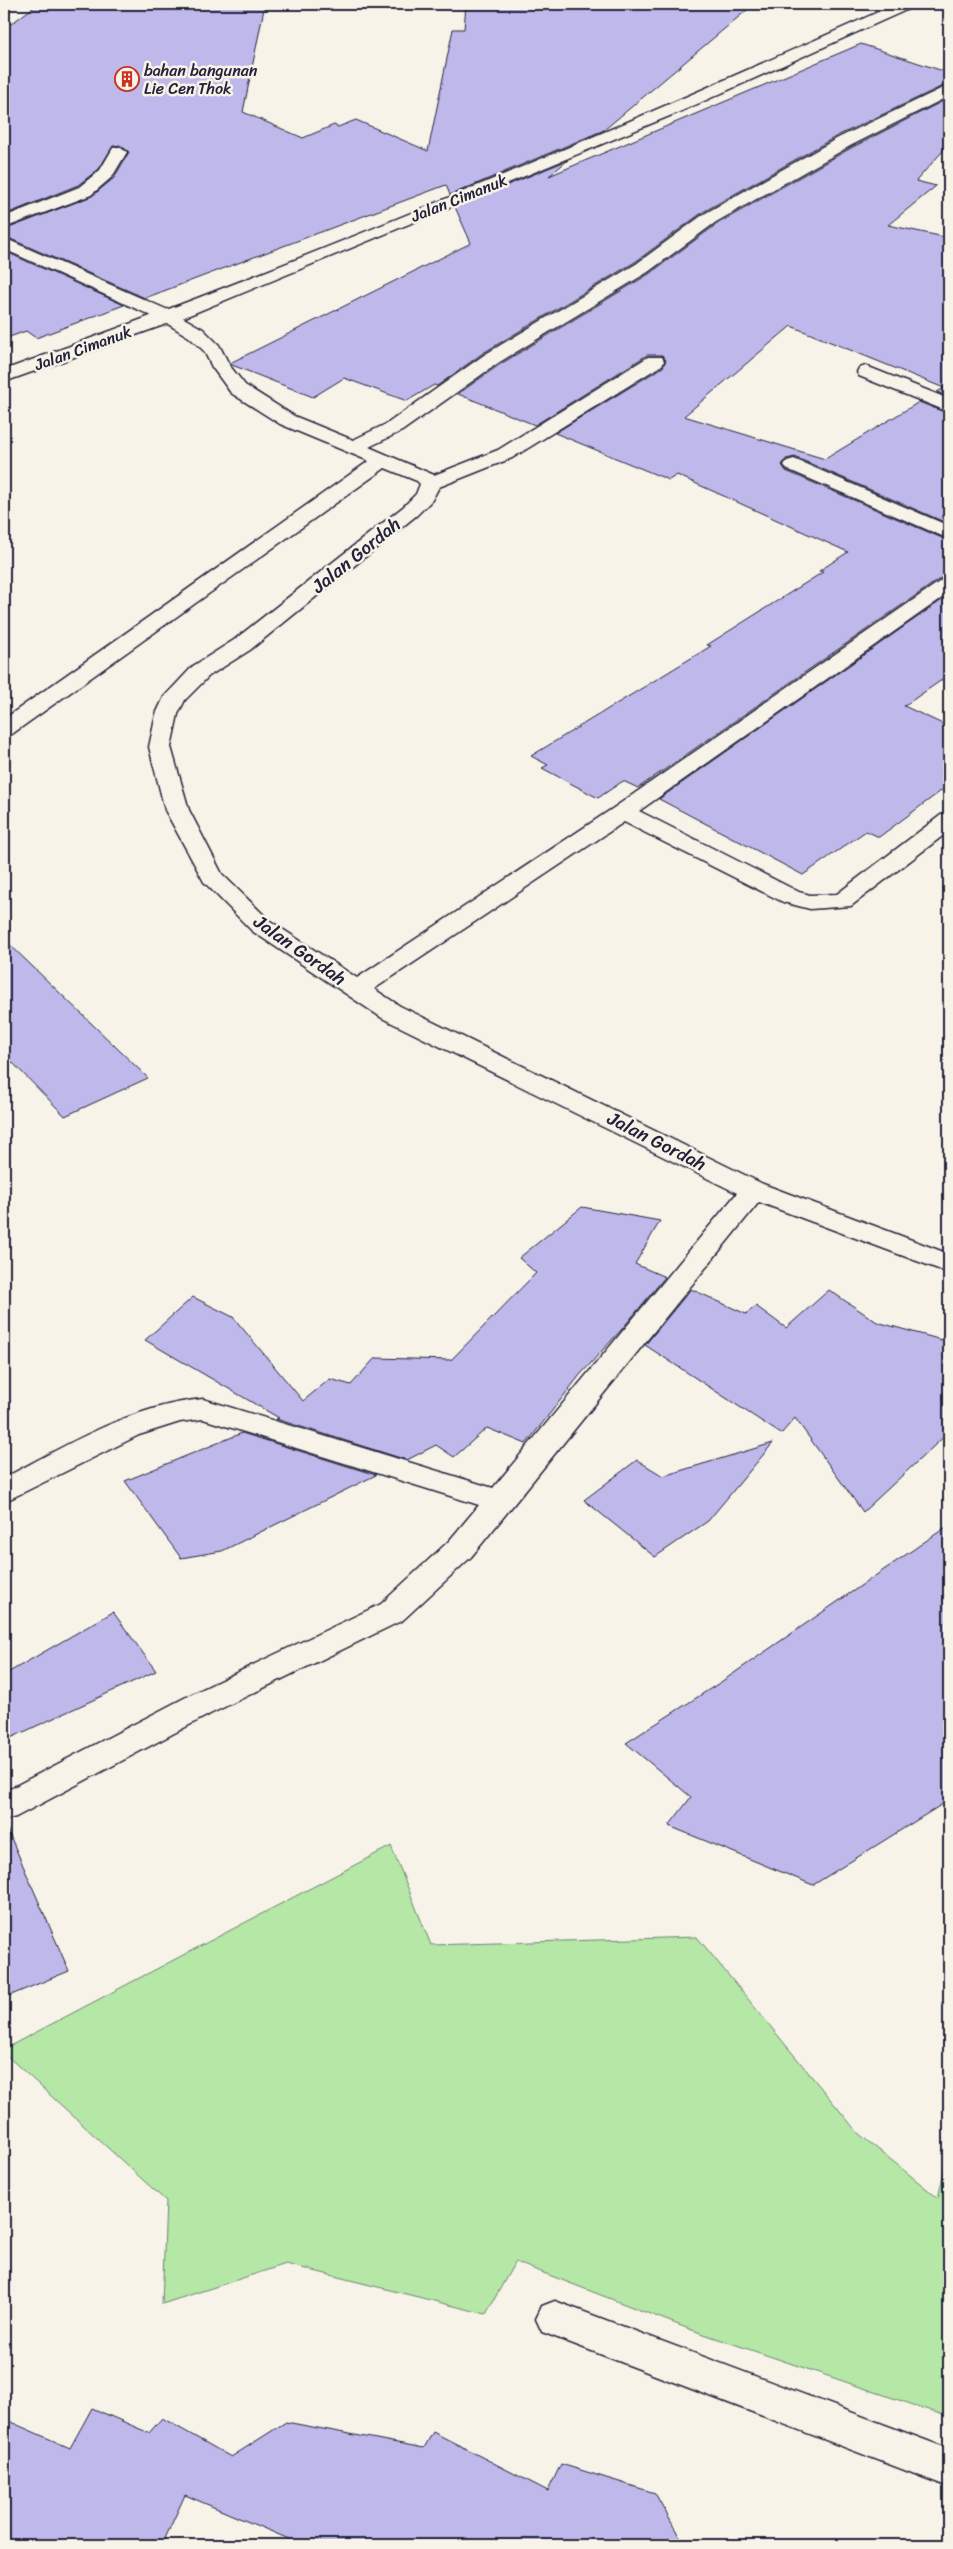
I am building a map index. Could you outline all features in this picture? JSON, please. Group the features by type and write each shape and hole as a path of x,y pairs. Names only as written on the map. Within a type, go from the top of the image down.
{"street":[{"name":"Jalan Cimanuk","path":"4,376 169,317 678,107 908,4"},
{"path":"352,448 395,427 491,359 642,268 710,218 844,142 949,90"},
{"path":"4,224 85,191 106,173 119,152"},
{"path":"4,243 169,317 196,333 212,349 220,367 238,389 287,420 424,477 431,483 505,454 655,362"},
{"path":"866,372 949,406"},
{"path":"4,729 382,461"},
{"path":"794,465 949,533"},
{"name":"Jalan Gordah","path":"431,483 425,496 410,511 242,645 201,671 175,697 167,714 160,747 177,810 212,877 261,926 391,1012 613,1118 754,1190 949,1264"},
{"path":"356,990 623,812 949,584"},
{"path":"623,812 775,891 810,902 843,900 949,820"},
{"path":"4,1807 201,1704 392,1612 460,1550 754,1190"},
{"path":"4,1491 134,1426 188,1409 204,1409 500,1501"},
{"path":"555,2319 949,2468"}],"green space":[{"path":"391,1846 431,1945 697,1937 858,2133 938,2198 949,2148 949,2417 689,2329 515,2262 486,2314 286,2264 162,2304 166,2201 4,2053 4,2049"}],"building":[{"path":"38,4 265,4 243,112 303,138 334,125 338,127 356,120 428,151 453,29 464,29 466,4 754,4 604,130 450,195 446,185 145,298 4,236 4,230 92,196 114,178 129,152 120,145 113,146 99,169 78,185 4,215 4,29"},
{"path":"861,44 949,73 949,83 837,136 703,212 635,262 483,353 437,386 434,385 407,401 344,378 313,397 230,363 471,243 455,207 568,160 549,176"},
{"path":"949,98 949,144 916,181 936,186 888,225 949,238 949,397 937,392 944,388 791,326 684,416 825,459 919,402 949,414 949,524 795,457 786,459 782,465 786,471 949,541 949,576 941,578 638,788 623,781 598,798 542,768 548,765 531,756 711,646 707,645 823,572 819,571 848,552 677,475 669,480 555,433 663,367 666,360 662,355 647,355 535,425 458,394 499,365 649,274 717,224 851,148"},
{"path":"4,251 124,305 36,338 26,331 4,339"},
{"path":"949,595 949,675 904,706 949,727 949,785 879,837 866,831 803,875 659,799"},
{"path":"4,939 148,1078 65,1116 4,1054"},
{"path":"582,1207 660,1221 635,1264 665,1277 622,1329 580,1375 526,1444 487,1428 454,1457 436,1445 407,1460 276,1419 279,1418 145,1340 193,1297 233,1317 303,1401 330,1379 351,1385 375,1358 451,1360 536,1273 519,1258"},
{"path":"691,1289 746,1314 756,1306 786,1328 829,1290 877,1322 949,1342 949,1432 863,1512 795,1418 781,1434 645,1345"},
{"path":"242,1433 376,1475 222,1551 181,1558 125,1481"},
{"path":"773,1443 708,1521 655,1557 584,1500 637,1460 663,1476"},
{"path":"949,1525 949,1800 813,1885 669,1826 691,1797 626,1743 724,1680"},
{"path":"113,1612 156,1671 4,1741 4,1675"},
{"path":"4,1822 69,1971 4,1998"},
{"path":"92,2408 149,2433 162,2418 231,2457 286,2422 424,2448 433,2432 548,2491 561,2464 655,2493 684,2545 303,2545 185,2495 162,2545 4,2545 4,2419 70,2448"}],"place":[{"name":"bahan bangunan Lie Cen Thok","path":"127,79"}]}
